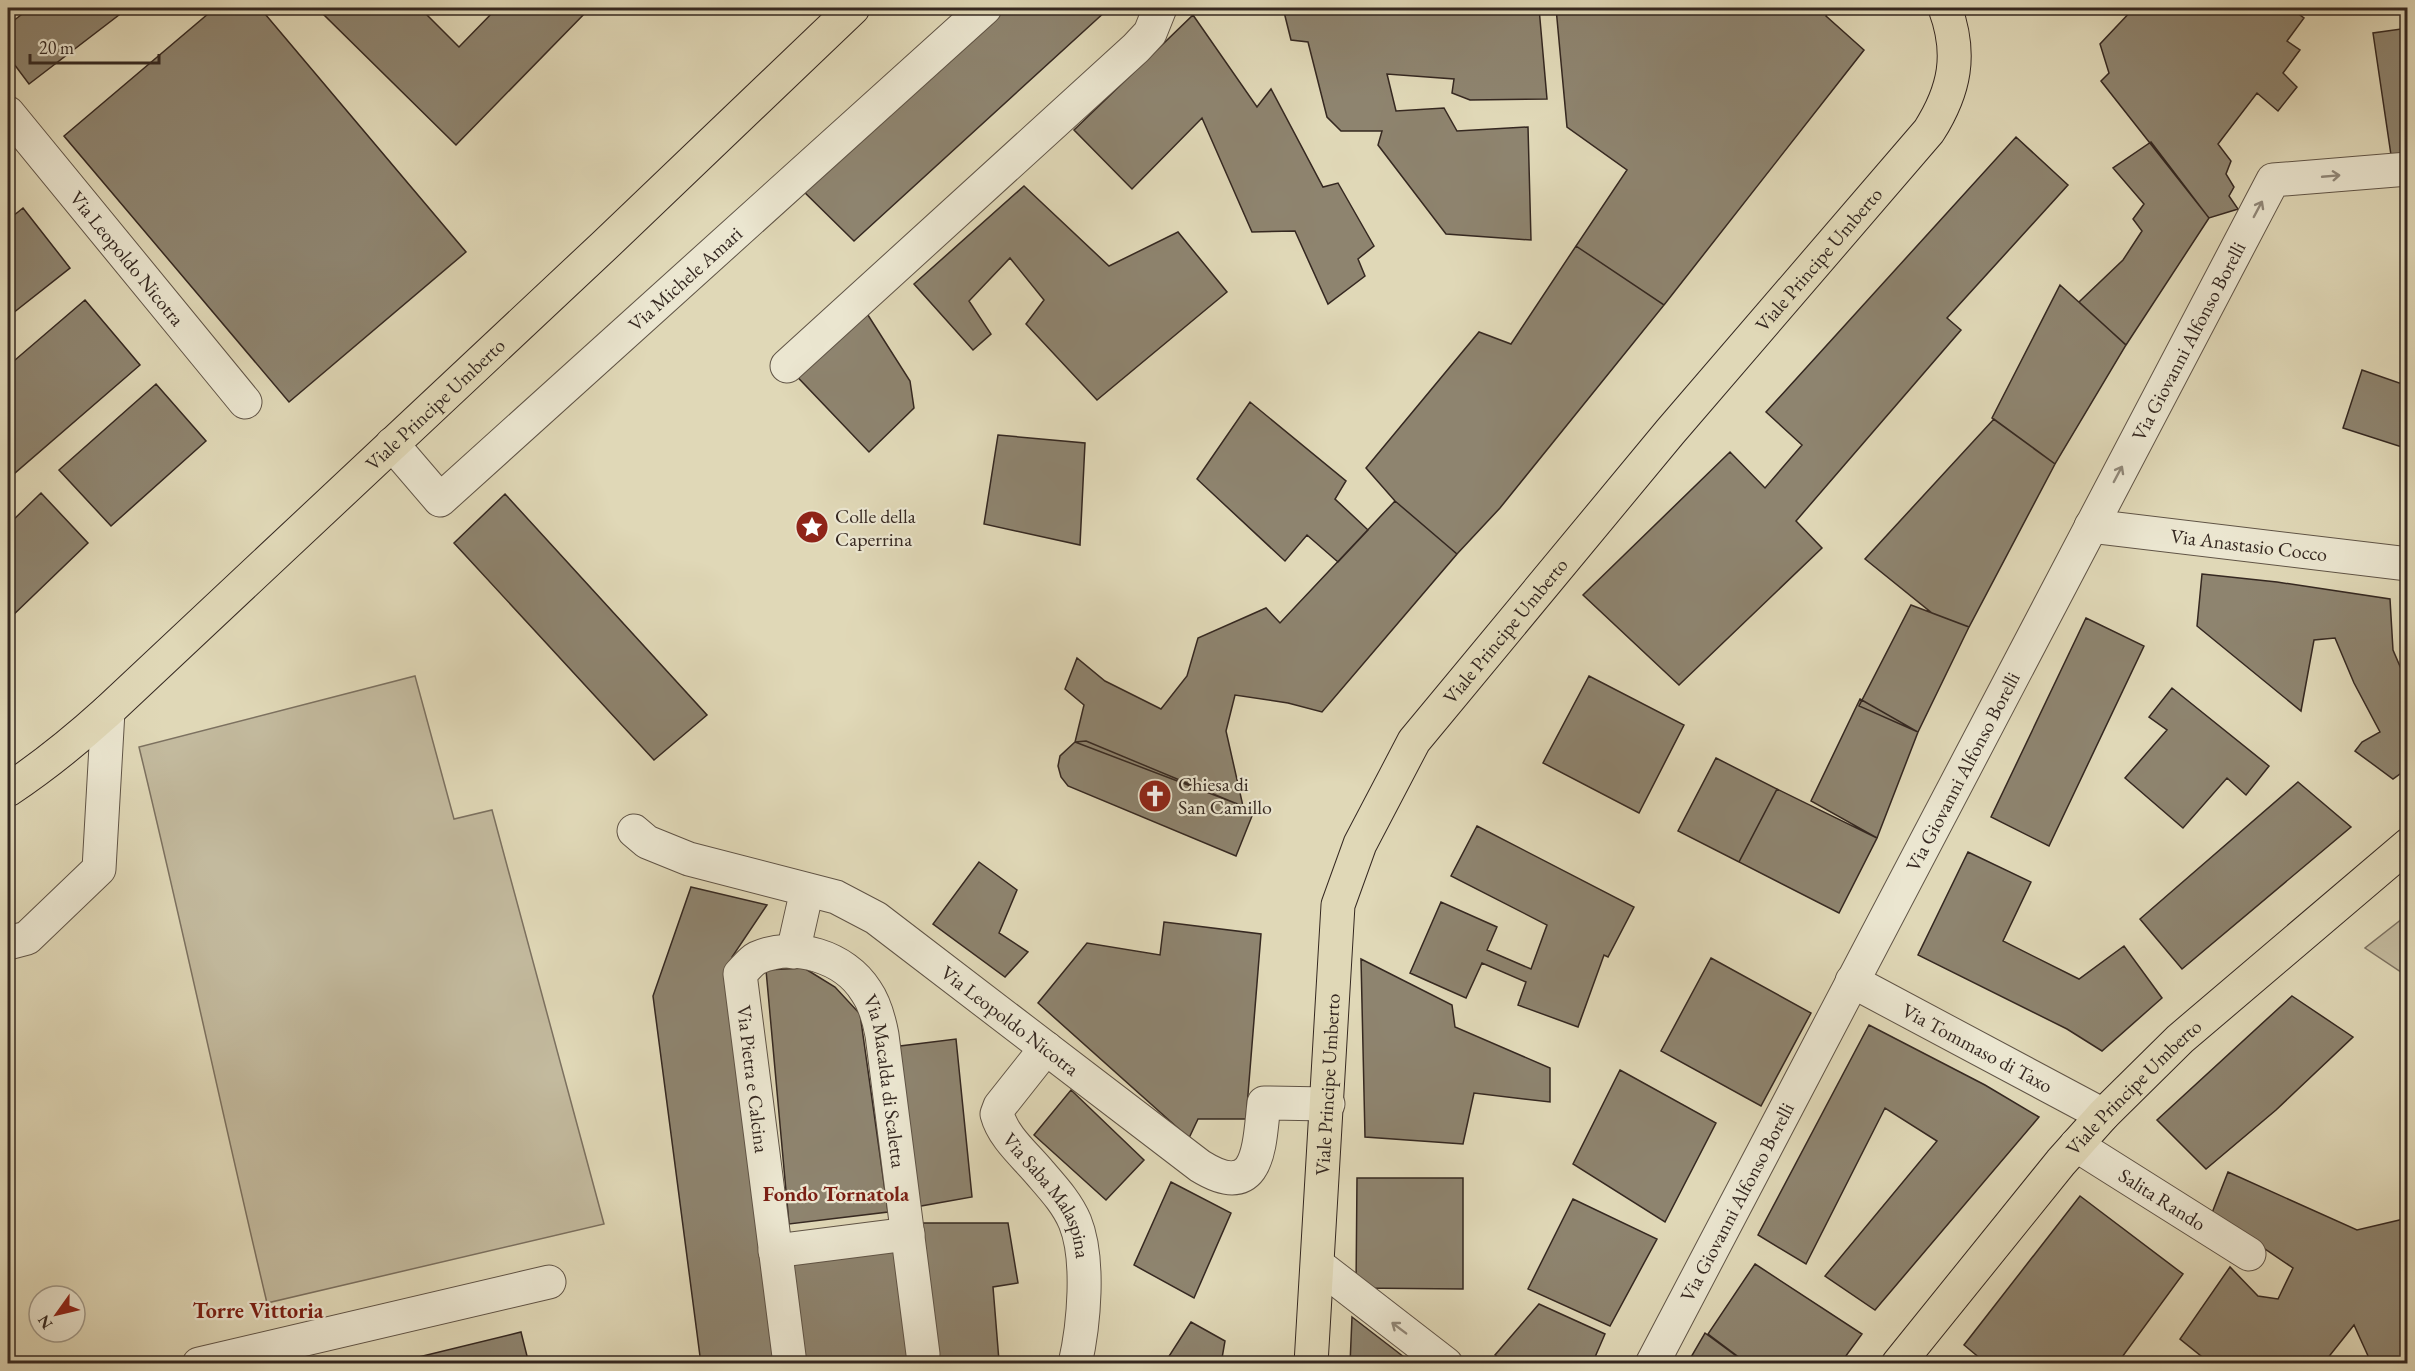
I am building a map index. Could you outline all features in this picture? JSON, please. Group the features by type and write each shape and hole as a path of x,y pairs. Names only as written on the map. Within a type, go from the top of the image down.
{"main road":[{"name":"Viale Principe Umberto","path":"8,790 71,745 108,711 605,245 853,8"},
{"name":"Viale Principe Umberto","path":"1311,1364 1338,905 1360,844 1414,741 1670,432 1929,131 1943,110 1954,69 1955,48 1945,8"},
{"name":"Viale Principe Umberto","path":"1898,1364 2103,1115 2180,1039 2408,845"}],"street":[{"name":"Via Michele Amari","path":"392,444 440,500 985,8"},
{"path":"787,366 1136,48 1150,33 1160,8"},
{"name":"Via Leopoldo Nicotra","path":"8,113 245,402"},
{"name":"Via Giovanni Alfonso Borelli","path":"1652,1364 2273,180 2408,170"},
{"name":"Via Anastasio Cocco","path":"2091,526 2408,564"},
{"path":"8,943 27,938 99,869 108,711"},
{"name":"Via Leopoldo Nicotra","path":"634,831 647,842 689,859 836,897 857,906 876,918 1216,1176 1231,1179 1244,1175 1253,1166 1258,1152 1264,1103 1328,1104"},
{"path":"793,952 807,890"},
{"name":"Via Macalda di Scaletta","path":"740,974 755,959 770,954 793,952 815,955 835,962 854,975 866,989 873,1003 882,1035 923,1354"},
{"name":"Via Pietra e Calcina","path":"740,974 790,1364"},
{"name":"Via Tommaso di Taxo","path":"1852,981 2103,1115"},
{"name":"Via Saba Malaspina","path":"1046,1048 996,1114 1004,1131 1057,1192 1074,1220 1079,1234 1083,1273 1083,1306 1075,1364"},
{"name":"Salita Rando","path":"2076,1145 2249,1254"},
{"path":"775,1251 908,1234"},
{"path":"1318,1265 1446,1364"},
{"path":"199,1364 549,1282"}],"shaded area":[{"path":"415,676 454,819 492,810 604,1224 267,1303 139,747"},
{"path":"2407,915 2407,976 2365,948"}],"building":[{"path":"30,8 128,8 29,84 8,56 8,25"},
{"path":"215,8 260,8 466,252 289,402 64,136"},
{"path":"326,8 420,8 459,47 497,8 590,8 456,145 321,12"},
{"path":"985,8 1105,8 1107,10 854,241 793,181"},
{"path":"1283,8 1539,8 1547,99 1470,100 1452,93 1454,79 1387,74 1396,111 1444,108 1457,131 1528,127 1531,240 1446,234 1378,145 1382,131 1341,131 1327,117 1308,42 1291,40"},
{"path":"1556,8 1829,8 1826,16 1864,50 1664,305 1576,246 1627,170 1567,127"},
{"path":"2134,8 2290,8 2304,18 2287,41 2300,50 2283,73 2297,87 2278,111 2257,93 2218,144 2231,161 2226,174 2234,187 2229,196 2238,209 2209,218 2101,81 2109,73 2100,44"},
{"path":"1193,15 1257,107 1271,89 1323,187 1338,183 1374,246 1358,259 1365,276 1328,304 1295,231 1252,232 1202,118 1132,189 1074,130"},
{"path":"2408,28 2408,152 2391,155 2373,33"},
{"path":"2016,137 2068,185 1947,318 1961,330 1796,521 1822,548 1679,685 1583,595 1730,452 1765,488 1802,445 1766,412"},
{"path":"2151,142 2209,218 2126,345 2079,302 2123,260 2142,231 2133,219 2144,204 2113,168"},
{"path":"1024,186 1109,266 1178,232 1227,292 1097,400 1026,324 1044,300 1010,258 969,301 991,334 973,350 914,284"},
{"path":"23,208 70,268 8,317 8,220"},
{"path":"1576,246 1664,305 1500,508 1457,554 1395,501 1366,468 1479,332 1511,344"},
{"path":"2060,285 2126,345 2055,464 1992,418"},
{"path":"85,300 140,365 8,479 8,366"},
{"path":"866,312 910,381 914,408 869,452 787,366"},
{"path":"2362,370 2408,386 2408,449 2343,428"},
{"path":"156,384 206,441 111,526 59,470"},
{"path":"1250,402 1346,481 1335,499 1368,530 1338,562 1307,535 1285,561 1197,479"},
{"path":"1994,419 2055,464 1969,627 1932,613 1865,559"},
{"path":"998,435 1085,443 1080,545 984,524"},
{"path":"41,493 88,543 8,620 8,525"},
{"path":"505,494 707,715 654,760 454,543"},
{"path":"1395,501 1457,554 1322,712 1288,703 1235,695 1226,731 1243,806 1075,742 1084,705 1065,689 1077,658 1105,681 1161,709 1187,676 1198,638 1266,608 1280,623"},
{"path":"2202,574 2277,582 2390,599 2393,650 2408,685 2408,768 2393,779 2355,751 2362,742 2380,732 2354,683 2335,638 2314,640 2301,711 2197,626"},
{"path":"1911,605 1969,627 1918,732 1859,706"},
{"path":"2086,618 2144,646 2049,846 1991,817"},
{"path":"1589,676 1684,725 1639,813 1543,763"},
{"path":"2172,688 2269,766 2246,795 2227,778 2183,828 2125,778 2167,730 2149,717"},
{"path":"1860,699 1918,732 1877,838 1811,801"},
{"name":"Chiesa di San Camillo","path":"1086,741 1254,811 1236,856 1068,786 1061,777 1058,766 1060,756 1075,742"},
{"path":"1716,758 1777,789 1739,862 1678,831"},
{"path":"2298,782 2351,827 2182,969 2140,919"},
{"path":"1777,789 1877,838 1839,913 1739,862"},
{"path":"1477,826 1634,907 1608,957 1604,955 1578,1027 1518,1005 1526,982 1482,963 1466,998 1410,973 1441,902 1497,927 1487,950 1531,969 1547,925 1451,876"},
{"path":"1968,852 2031,882 2003,941 2079,979 2124,946 2162,998 2102,1051 2067,1029 1918,955"},
{"path":"979,862 1017,890 999,933 1028,952 1005,977 933,924"},
{"path":"691,887 767,905 732,957 740,974 790,1364 701,1364 653,996"},
{"path":"1164,922 1261,934 1246,1119 1198,1119 1189,1138 1038,1003 1087,943 1160,955"},
{"path":"1711,958 1811,1013 1761,1106 1661,1051"},
{"path":"1361,959 1452,1005 1455,1027 1550,1068 1550,1102 1474,1093 1463,1144 1365,1137"},
{"path":"804,968 835,987 860,1014 888,1212 789,1224 766,970"},
{"path":"2292,996 2353,1037 2276,1110 2206,1169 2157,1120"},
{"path":"1869,1025 1985,1085 2039,1117 1875,1310 1825,1276 1937,1141 1885,1108 1806,1264 1758,1235"},
{"path":"956,1039 972,1197 904,1209 884,1048"},
{"path":"1620,1070 1716,1123 1665,1222 1573,1164"},
{"path":"1071,1090 1144,1160 1106,1200 1034,1135"},
{"path":"2228,1172 2357,1230 2408,1218 2408,1364 2379,1364 2369,1358 2354,1325 2323,1364 2211,1364 2180,1339 2230,1267 2258,1296 2278,1299 2293,1268 2212,1213"},
{"path":"1357,1178 1463,1178 1463,1289 1356,1288"},
{"path":"1171,1182 1231,1213 1194,1298 1134,1265"},
{"path":"2080,1196 2183,1274 2117,1364 1987,1364 1964,1345"},
{"path":"1573,1199 1657,1239 1610,1326 1528,1289"},
{"path":"918,1223 1008,1223 1018,1283 993,1287 999,1361 938,1363"},
{"path":"908,1234 907,1364 790,1364 775,1251"},
{"path":"1755,1264 1862,1334 1840,1364 1748,1364 1708,1334"},
{"path":"1539,1304 1605,1334 1592,1364 1506,1364 1495,1355"},
{"path":"1352,1317 1413,1364 1350,1364"},
{"path":"1191,1322 1225,1341 1221,1364 1164,1364"},
{"path":"521,1332 529,1364 390,1364"},
{"path":"1705,1333 1739,1358 1736,1364 1687,1364"}],"place":[{"name":"Colle della Caperrina","path":"812,527"},
{"name":"Chiesa di San Camillo","path":"1155,796"}],"district":[{"name":"Fondo Tornatola","path":"836,1193"},
{"name":"Torre Vittoria","path":"258,1310"}]}
